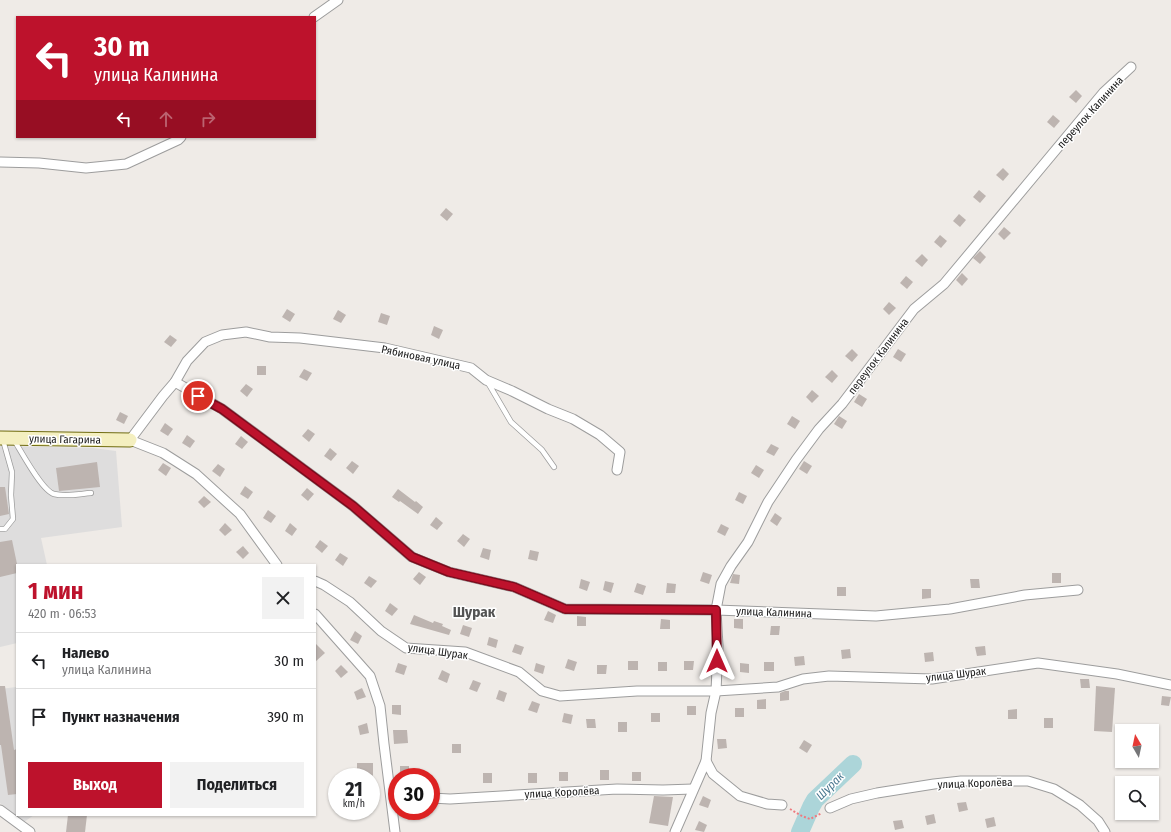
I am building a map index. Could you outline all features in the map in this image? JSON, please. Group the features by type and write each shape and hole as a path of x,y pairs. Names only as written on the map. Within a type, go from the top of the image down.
{"street":[{"path":"315,16 338,0"},
{"name":"переулок Калинина","path":"716,691 718,646 716,610 722,584 731,566 748,542 768,502 819,429 842,404 914,309 944,284 1104,92 1131,67"},
{"path":"0,162 39,163 86,168 126,164 180,138"},
{"name":"Рябиновая улица","path":"175,382 187,361 205,342 222,335 246,332 270,337 300,338 385,348 471,368 486,380 573,419 600,435 620,452 617,470"},
{"path":"175,382 130,440 164,453 196,474 240,514 276,564"},
{"name":"улица Калинина","path":"175,382 222,409 353,506 412,557 449,572 514,587 565,609 716,610 876,616 950,609 1025,595 1078,590"},
{"name":"улица Гагарина","path":"5,438 130,440"},
{"name":"улица Шурак","path":"316,582 350,602 381,631 406,648 465,652 519,672 542,691 560,696 637,691 716,691 778,687 803,680 829,676 932,679 1038,663 1117,674 1171,685"},
{"path":"316,615 370,676 380,706 384,744 389,768"},
{"path":"675,832 706,761 711,713 716,691"},
{"path":"706,761 713,774 740,796 767,804 782,805"},
{"name":"улица Королёва","path":"830,808 851,799 877,793 934,784 961,781 1028,781 1054,789 1080,805 1098,821 1105,832"},
{"name":"улица Королёва","path":"440,798 617,789 663,790 693,788"},
{"path":"0,810 30,832"},
{"path":"395,820 395,832"}],"lane":[{"path":"486,380 511,422 542,450 554,467"},
{"path":"5,438 40,482 52,494 67,496 90,493"},
{"path":"0,529 5,529 13,519 11,495 12,472 5,438"}],"path":[{"path":"782,805 810,819 830,808"}],"shaded area":[{"path":"0,446 93,448 116,451 122,527 41,538 47,564 16,564 16,643 0,647"},
{"path":"16,687 16,816 0,803 0,689"},
{"path":"16,816 33,816 24,822"}],"building":[{"path":"1076,90 1082,96 1076,103 1069,97"},
{"path":"1053,115 1060,121 1054,128 1047,122"},
{"path":"1003,168 1009,174 1003,181 996,175"},
{"path":"979,190 986,196 980,203 973,197"},
{"path":"446,208 453,214 447,221 440,215"},
{"path":"959,214 966,220 960,227 953,221"},
{"path":"1004,227 1011,233 1004,240 998,234"},
{"path":"940,235 947,241 941,248 934,242"},
{"path":"980,251 986,257 980,264 973,258"},
{"path":"922,254 928,260 922,267 915,261"},
{"path":"962,273 968,279 962,286 956,280"},
{"path":"906,276 913,282 907,289 900,283"},
{"path":"889,302 896,308 889,315 883,309"},
{"path":"287,309 295,314 290,322 282,317"},
{"path":"338,310 346,315 341,323 333,319"},
{"path":"381,313 390,316 387,325 378,322"},
{"path":"434,326 443,330 439,339 431,335"},
{"path":"170,335 177,340 171,347 164,342"},
{"path":"852,349 858,355 852,362 845,356"},
{"path":"898,349 906,354 901,362 893,357"},
{"path":"257,366 266,366 266,375 257,375"},
{"path":"304,369 312,373 307,381 299,377"},
{"path":"832,370 838,376 832,383 825,377"},
{"path":"246,384 253,389 247,397 240,391"},
{"path":"812,390 819,396 812,403 806,397"},
{"path":"859,394 867,399 862,407 854,402"},
{"path":"120,412 128,416 124,424 116,420"},
{"path":"792,416 800,421 795,429 787,424"},
{"path":"839,416 847,421 842,429 834,424"},
{"path":"165,423 173,429 168,436 160,431"},
{"path":"308,429 315,434 309,442 302,436"},
{"path":"187,435 195,441 190,448 182,443"},
{"path":"241,436 248,442 242,449 235,444"},
{"path":"771,444 779,448 774,456 766,452"},
{"path":"330,448 337,454 331,461 324,456"},
{"path":"352,461 359,466 353,474 346,468"},
{"path":"804,461 812,466 807,474 799,469"},
{"path":"97,462 100,487 59,491 56,468"},
{"path":"163,463 171,468 166,476 158,470"},
{"path":"218,464 225,469 220,477 212,471"},
{"path":"756,465 764,470 759,478 751,473"},
{"path":"245,486 253,492 248,499 240,494"},
{"path":"0,487 5,487 9,514 0,516"},
{"path":"307,488 314,494 308,501 301,495"},
{"path":"398,489 423,507 418,514 392,497"},
{"path":"739,492 747,496 743,504 735,500"},
{"path":"204,496 211,502 204,508 198,502"},
{"path":"268,510 276,516 271,523 263,518"},
{"path":"775,513 782,518 777,526 770,521"},
{"path":"436,517 443,523 437,530 430,525"},
{"path":"225,523 232,530 225,536 219,530"},
{"path":"290,523 297,529 292,536 285,531"},
{"path":"721,524 729,528 725,536 717,532"},
{"path":"463,534 470,539 464,547 457,541"},
{"path":"12,540 17,564 16,573 0,577 0,542"},
{"path":"320,540 328,546 322,553 315,547"},
{"path":"243,546 249,553 243,559 236,552"},
{"path":"483,548 491,550 489,560 480,557"},
{"path":"530,550 539,552 537,561 528,559"},
{"path":"340,553 348,558 343,566 335,560"},
{"path":"419,572 426,577 420,585 413,579"},
{"path":"703,572 712,575 709,584 700,581"},
{"path":"1052,573 1061,573 1061,583 1052,583"},
{"path":"733,574 740,575 739,584 730,583"},
{"path":"369,576 377,581 371,588 364,583"},
{"path":"581,579 590,582 587,591 579,588"},
{"path":"970,579 979,579 980,588 971,588"},
{"path":"605,581 614,583 611,593 603,590"},
{"path":"637,583 646,586 643,595 634,592"},
{"path":"667,583 676,584 675,593 666,593"},
{"path":"837,587 846,587 846,596 837,596"},
{"path":"922,589 931,589 931,598 922,599"},
{"path":"390,603 398,609 392,616 385,611"},
{"path":"548,611 556,615 553,623 544,620"},
{"path":"414,615 433,623 434,621 443,624 442,626 451,630 449,635 410,624"},
{"path":"577,616 586,617 586,626 577,626"},
{"path":"661,619 670,620 670,629 660,629"},
{"path":"734,619 743,619 743,629 734,628"},
{"path":"463,625 472,628 469,637 460,634"},
{"path":"771,626 780,626 779,635 770,635"},
{"path":"355,631 362,636 358,644 350,640"},
{"path":"489,637 498,640 496,648 487,645"},
{"path":"316,644 325,653 316,661"},
{"path":"515,644 524,647 521,655 512,652"},
{"path":"985,646 986,655 977,656 975,647"},
{"path":"850,649 851,658 842,659 841,650"},
{"path":"933,652 934,661 925,662 924,653"},
{"path":"804,656 805,665 795,666 794,657"},
{"path":"568,659 577,662 574,671 565,668"},
{"path":"628,661 638,661 638,670 628,670"},
{"path":"684,661 694,661 693,670 684,670"},
{"path":"658,662 667,662 667,671 658,671"},
{"path":"764,662 774,662 774,671 764,671"},
{"path":"398,663 407,666 404,675 395,672"},
{"path":"536,663 545,666 543,674 534,671"},
{"path":"740,663 749,664 749,673 740,672"},
{"path":"341,665 348,672 341,678 335,671"},
{"path":"597,665 607,665 606,674 597,674"},
{"path":"442,670 450,674 447,683 438,679"},
{"path":"1080,679 1089,679 1090,688 1081,688"},
{"path":"473,680 481,683 477,692 469,689"},
{"path":"0,686 5,686 14,750 16,749 16,794 8,795 0,745"},
{"path":"1096,686 1115,688 1112,732 1094,731"},
{"path":"362,688 366,697 357,700 354,692"},
{"path":"499,690 507,693 504,702 496,699"},
{"path":"789,691 789,700 780,701 780,693"},
{"path":"1162,696 1171,697 1169,706 1161,705"},
{"path":"766,699 766,709 757,709 757,700"},
{"path":"532,701 540,704 537,713 528,710"},
{"path":"392,705 401,705 401,715 392,714"},
{"path":"687,706 696,706 696,715 687,715"},
{"path":"735,708 744,708 744,717 735,717"},
{"path":"1017,709 1017,719 1008,719 1008,710"},
{"path":"564,713 573,715 571,724 562,722"},
{"path":"651,713 660,713 660,722 651,722"},
{"path":"1044,718 1053,718 1053,728 1044,728"},
{"path":"586,719 595,719 596,728 587,728"},
{"path":"618,722 627,722 627,732 618,732"},
{"path":"367,723 369,733 360,735 358,726"},
{"path":"393,730 407,730 408,743 394,744"},
{"path":"717,739 726,739 727,748 718,749"},
{"path":"804,740 812,745 807,753 799,748"},
{"path":"452,744 461,744 461,753 452,753"},
{"path":"357,763 373,763 373,768 357,768"},
{"path":"400,766 409,766 409,768 400,768"},
{"path":"600,770 609,770 609,780 600,780"},
{"path":"559,772 568,772 568,781 559,781"},
{"path":"632,772 641,772 641,781 632,781"},
{"path":"483,773 492,773 492,783 483,783"},
{"path":"528,773 537,773 537,783 528,783"},
{"path":"654,796 673,797 668,826 649,823"},
{"path":"703,796 711,800 708,808 699,805"},
{"path":"966,802 968,810 959,812 957,803"},
{"path":"934,814 936,823 927,825 925,816"},
{"path":"68,816 87,816 85,832 66,832"},
{"path":"994,817 996,826 987,828 985,819"},
{"path":"902,820 904,828 895,830 893,821"},
{"path":"699,821 707,825 704,832 695,830"}],"waterway":[{"name":"Шурак","path":"800,832 815,800 853,764"}],"district":[{"name":"Шурак","path":"474,612"}],"route":[{"path":"198,396 222,409 353,506 412,557 449,572 514,587 565,609 716,610 718,646 717,661"}]}
